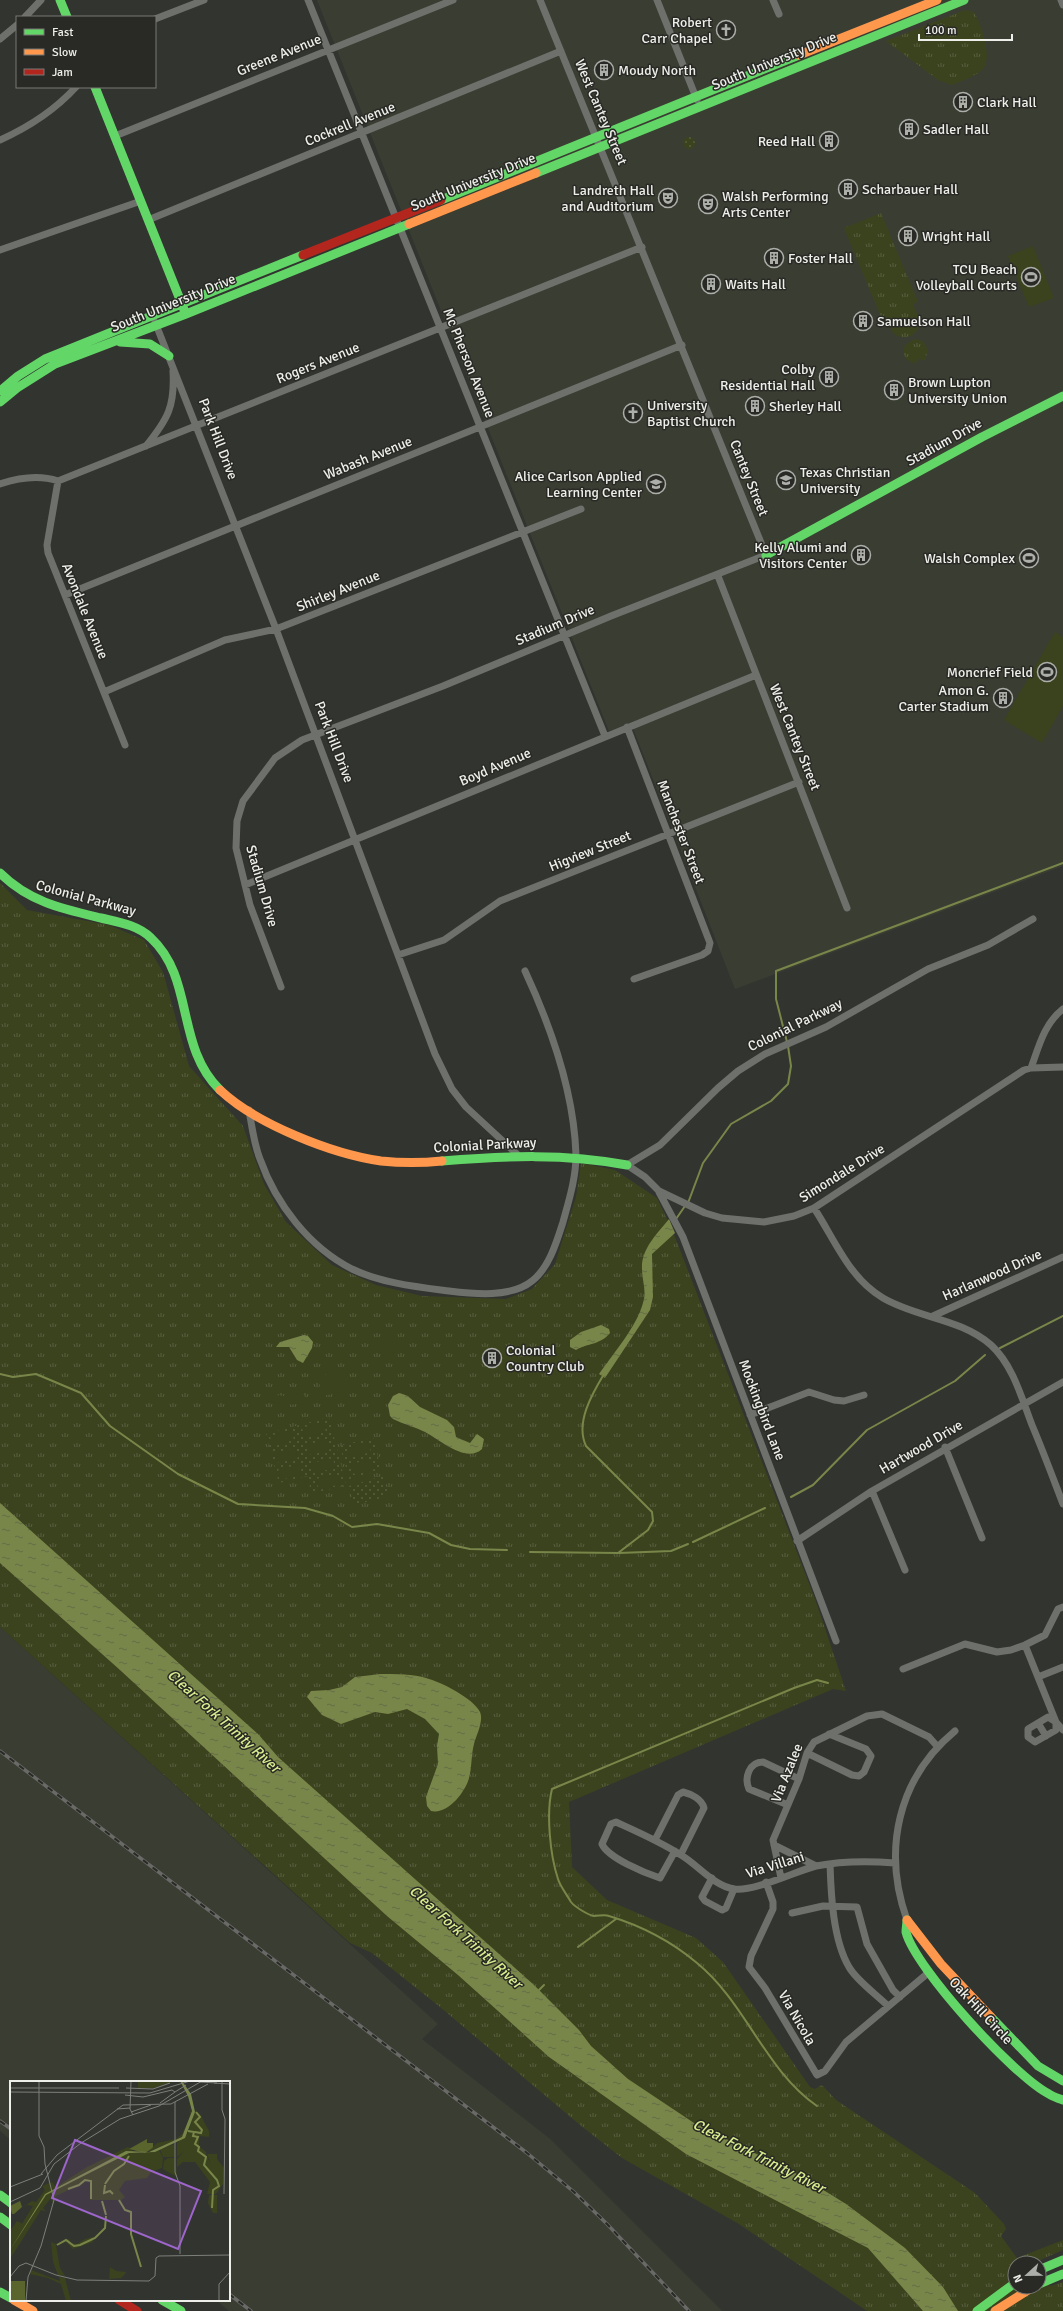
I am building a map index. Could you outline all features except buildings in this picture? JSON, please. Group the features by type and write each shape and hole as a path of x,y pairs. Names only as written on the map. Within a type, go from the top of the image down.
{"main road":[{"path":"60,0 67,16"},
{"name":"South University Drive","path":"599,142 696,97 937,0"},
{"name":"South University Drive","path":"0,391 18,376 45,359 154,321 599,142 700,106 964,0"},
{"path":"95,88 184,309"},
{"name":"South University Drive","path":"0,402 17,388 55,364 114,342 154,321"},
{"path":"114,342 150,344 171,360"},
{"name":"Stadium Drive","path":"766,555 982,437 1063,396"},
{"name":"Colonial Parkway","path":"0,873 17,890 34,900 138,927 154,940 168,959 175,975 184,1016 200,1065 214,1084 249,1110 308,1140 366,1158 392,1162 519,1156 576,1156 627,1165"},
{"name":"Oak Hill Circle","path":"907,1920 906,1931 908,1940 928,1973 1016,2070 1048,2094 1063,2100"},
{"name":"Oak Hill Circle","path":"907,1920 941,1964 996,2024 1038,2066 1063,2081"},
{"path":"0,2195 10,2202"},
{"path":"0,2217 10,2224"},
{"path":"1047,2266 1063,2260"},
{"path":"1047,2280 1063,2274"},
{"path":"977,2311 1007,2289"},
{"path":"0,2292 10,2297"},
{"path":"995,2311 1021,2295"},
{"path":"16,2301 32,2311"},
{"path":"121,2301 137,2311"},
{"path":"164,2301 181,2311"}],"street":[{"path":"26,16 41,0"},
{"path":"156,19 204,0"},
{"name":"Mc Pherson Avenue","path":"308,0 605,736"},
{"name":"Greene Avenue","path":"115,136 328,49 453,0"},
{"name":"West Cantey Street","path":"540,0 682,345"},
{"path":"657,0 700,106"},
{"path":"773,0 779,14"},
{"path":"1061,0 1063,5"},
{"path":"0,39 16,26"},
{"name":"Cockrell Avenue","path":"148,220 561,51"},
{"path":"0,140 24,129 46,115 75,88"},
{"path":"0,250 141,201"},
{"name":"Rogers Avenue","path":"0,484 18,479 48,478 58,481 145,448 197,425 642,247"},
{"name":"Park Hill Drive","path":"154,321 197,425 276,629 435,1054 452,1089 477,1120 508,1144 519,1156"},
{"name":"Wabash Avenue","path":"65,595 682,345"},
{"name":"Cantey Street","path":"682,345 766,555"},
{"path":"145,448 162,427 171,410 174,387 171,360"},
{"name":"Avondale Avenue","path":"58,481 47,545 65,595 125,745"},
{"name":"Shirley Avenue","path":"104,692 225,640 276,629 581,509"},
{"name":"Stadium Drive","path":"281,987 244,885 236,848 237,822 243,801 275,758 289,746 718,576 766,555"},
{"name":"West Cantey Street","path":"718,576 847,908"},
{"name":"Boyd Avenue","path":"244,885 756,675"},
{"name":"Manchester Street","path":"627,727 710,948 702,955 634,979"},
{"name":"Higview Street","path":"398,955 449,937 500,901 798,782"},
{"name":"Colonial Parkway","path":"627,1165 660,1145 738,1071 782,1045 826,1027 928,970 994,942 1033,919"},
{"path":"249,1110 260,1159 282,1204 302,1230 327,1252 352,1269 379,1278 427,1288 481,1295 520,1288 533,1281 547,1262 560,1233 572,1187 576,1156 569,1101 561,1066 539,1002 525,971"},
{"path":"1031,1068 1040,1040 1049,1023 1063,1009"},
{"name":"Simondale Drive","path":"627,1165 645,1177 659,1191 690,1206 722,1218 750,1222 787,1218 814,1208 991,1091 1031,1068 1063,1066"},
{"name":"Mockingbird Lane","path":"659,1191 674,1216 836,1641"},
{"path":"814,1208 847,1264 860,1279 884,1298 962,1328 991,1345 1003,1360 1024,1403 1063,1504"},
{"name":"Harlanwood Drive","path":"933,1316 1063,1257"},
{"name":"Hartwood Drive","path":"797,1541 872,1491 945,1447 1063,1382"},
{"path":"750,1415 809,1392 834,1400 844,1401 864,1395"},
{"path":"945,1447 982,1538"},
{"path":"872,1491 905,1570"},
{"path":"903,1669 964,1644 997,1652 1011,1650 1025,1645 1045,1635 1058,1609 1063,1607"},
{"path":"1025,1645 1056,1722 1056,1730 1035,1742 1028,1737 1028,1729 1050,1717 1056,1722 1063,1730"},
{"path":"1038,1677 1063,1667"},
{"name":"Via Azalee","path":"781,1878 774,1845 776,1831 799,1779 807,1753 814,1742 866,1716 877,1714 889,1717 924,1734 937,1746"},
{"path":"1056,1722 1063,1719"},
{"path":"1038,1723 1046,1736"},
{"name":"Oak Hill Circle","path":"907,1920 897,1886 895,1863 896,1839 905,1801 920,1769 937,1746 955,1731"},
{"path":"807,1753 852,1775 859,1776 864,1772 871,1756 866,1749 829,1734"},
{"path":"788,1805 750,1789 747,1779 752,1766 757,1762 763,1762 799,1779"},
{"path":"655,1840 678,1795 683,1792 694,1796 703,1803 704,1808 678,1852"},
{"name":"Via Villani","path":"678,1852 660,1878 619,1858 605,1849 602,1844 611,1824 616,1822 678,1852 712,1878 734,1889 781,1878 816,1866 876,1861 895,1863"},
{"path":"774,1845 816,1866"},
{"path":"830,1864 832,1906 843,1954 849,1968 888,2006 928,1973"},
{"path":"712,1878 702,1897 705,1901 722,1910 726,1908 734,1889"},
{"name":"Via Nicola","path":"766,1882 773,1902 773,1909 751,1956 749,1967 765,1988 817,2075 825,2071 846,2042 888,2006"},
{"path":"792,1913 832,1906 857,1907 867,1944 894,1990 900,1997"}],"shaded area":[{"name":"Texas Christian University","path":"317,0 1063,0 1063,866 735,989 631,723 609,731"},
{"path":"0,1627 438,2024 422,2039 549,2138 722,2311 229,2311 217,2301 230,2301 230,2081 10,2081 10,2139 0,2131"}],"green space":[{"path":"965,10 974,12 980,24 985,40 987,57 986,64 977,74 952,85 938,80 886,41"},
{"path":"687,137 691,137 695,143 691,149 687,149 683,145 683,141"},
{"path":"881,213 918,302 913,304 919,326 915,333 908,337 900,337 896,335 891,329 885,316 881,317 844,228"},
{"name":"TCU Beach Volleyball Courts","path":"1033,246 1054,298 1029,307 1008,256"},
{"path":"914,339 923,341 928,350 925,360 918,359 915,364 906,359 903,352 905,345"},
{"name":"Moncrief Field","path":"1055,632 1063,637 1063,706 1042,743 1004,720"},
{"name":"Colonial Country Club","path":"0,883 27,910 109,925 144,940 163,972 189,1066 243,1126 264,1184 286,1222 332,1265 376,1285 422,1296 506,1299 532,1289 555,1264 576,1197 581,1163 615,1170 657,1198 673,1232 815,1599 846,1691 833,1689 569,1802 572,1867 607,1900 696,1938 723,1962 810,2087 815,2089 822,2085 836,2100 975,2193 1004,2224 1006,2229 1001,2236 1015,2255 1007,2255 1007,2295 1047,2295 1047,2280 1050,2286 1063,2282 1063,2311 867,2311 739,2224 622,2158 580,2125 440,2007 372,1953 350,1943 0,1627"},
{"path":"387,1341 394,1346 395,1349 390,1356 387,1357 380,1352 379,1349 384,1342"},
{"path":"337,1368 343,1369 352,1384 350,1387 338,1392 329,1395 322,1395 320,1386 323,1378 329,1372"},
{"path":"300,1393 304,1395 306,1399 302,1402 293,1404 287,1405 277,1403 269,1399 271,1394 283,1396"},
{"path":"329,1417 346,1485 312,1494 307,1476 279,1483 266,1434"},
{"path":"323,1422 326,1432 305,1438 302,1428"},
{"path":"291,1430 294,1440 272,1446 270,1436"},
{"path":"373,1437 381,1470 349,1479 340,1446"},
{"path":"328,1439 331,1449 309,1455 307,1445"},
{"path":"368,1442 371,1452 349,1458 347,1448"},
{"path":"295,1448 298,1458 277,1463 274,1453"},
{"path":"333,1458 335,1468 314,1473 312,1463"},
{"path":"372,1459 375,1469 354,1474 351,1464"},
{"path":"300,1464 302,1474 281,1480 278,1470"},
{"path":"337,1474 340,1484 319,1490 316,1479"},
{"path":"383,1476 389,1496 354,1505 349,1486"},
{"name":"Colonial Country Club","path":"1063,2240 1063,2250 1047,2257 1047,2255 1025,2255"}],"water":[{"path":"669,1219 675,1233 652,1254 653,1297 650,1310 605,1378 599,1374 636,1321 643,1303 644,1290 642,1262 644,1255 655,1236"},
{"path":"601,1325 609,1329 610,1333 602,1340 576,1350 570,1347 570,1340 581,1332"},
{"path":"304,1335 308,1336 313,1342 312,1348 303,1363 297,1360 289,1347 276,1347 280,1342"},
{"path":"399,1393 408,1396 420,1407 447,1420 454,1427 456,1437 470,1443 477,1434 484,1439 482,1449 476,1453 468,1454 461,1452 453,1449 425,1432 393,1419 390,1416 388,1405 393,1396"},
{"name":"Clear Fork Trinity River","path":"0,1503 259,1735 278,1757 534,1985 579,2030 591,2046 628,2079 694,2123 799,2175 846,2204 905,2248 943,2287 958,2311 923,2311 868,2248 686,2154 549,2057 458,1975 387,1916 120,1670 0,1563"},
{"path":"381,1674 410,1675 432,1680 464,1696 471,1701 480,1712 481,1720 473,1748 470,1774 467,1784 454,1802 443,1810 431,1811 427,1806 426,1797 438,1764 437,1746 439,1734 425,1719 407,1709 388,1714 375,1712 341,1724 322,1715 307,1697 311,1691 329,1690 342,1687 355,1677"}],"waterway":[{"path":"787,1042 776,999 776,971 1063,863"},
{"path":"688,1203 703,1163 731,1124 771,1101 788,1084 791,1066 788,1046"},
{"path":"676,1219 685,1206"},
{"path":"1000,1348 1063,1316"},
{"path":"791,1497 813,1485 867,1430 955,1381 985,1355"},
{"path":"0,1374 13,1377 36,1374 81,1393 110,1426 178,1474 238,1504 305,1508 333,1516 352,1527 377,1524 429,1533 451,1545 470,1549 507,1550"},
{"path":"530,1552 618,1553 648,1530 653,1521 652,1512 586,1446 582,1428 586,1409 604,1374"},
{"path":"693,1542 765,1508"},
{"path":"619,1553 671,1551 688,1544"},
{"path":"817,2106 799,2091 783,2074 729,1997 714,1979 697,1963 677,1948 644,1929 607,1915 591,1915 578,1908 571,1902 560,1885 555,1869 551,1846 549,1810 552,1789 794,1688 817,1680 828,1683"},
{"path":"578,1947 616,1919"},
{"path":"538,1991 544,1985"}],"railway":[{"path":"0,1751 527,2153 574,2192 607,2224 689,2311"},
{"path":"0,2121 10,2128"},
{"path":"230,2295 251,2311"}],"traffic: fast":[{"path":"60,0 67,16"},
{"path":"536,173 964,0"},
{"path":"441,200 799,55"},
{"path":"95,88 185,312"},
{"path":"0,402 17,388 55,364 186,314 409,224"},
{"path":"0,391 18,376 45,359 303,255"},
{"path":"120,342 150,344 169,356"},
{"path":"766,555 982,437 1063,396"},
{"path":"0,873 11,883 35,898 73,911 134,927 151,938 165,954 174,973 196,1053 206,1073 220,1090"},
{"path":"442,1161 512,1157 558,1157 604,1161 627,1165"},
{"path":"907,1920 906,1932 913,1949 946,1995 991,2045 1014,2067 1033,2084 1054,2097 1063,2100"},
{"path":"991,2017 1038,2066 1063,2081"},
{"path":"0,2195 10,2202"},
{"path":"0,2217 10,2224"},
{"path":"1047,2267 1063,2260"},
{"path":"1047,2281 1063,2274"},
{"path":"977,2311 1007,2289"},
{"path":"0,2292 10,2297"},
{"path":"164,2301 181,2311"}],"traffic: slow":[{"path":"799,55 937,0"},
{"path":"409,224 536,173"},
{"path":"220,1090 235,1103 274,1126 296,1136 340,1152 381,1161 442,1161"},
{"path":"907,1920 941,1964 991,2017"},
{"path":"995,2311 1020,2295"},
{"path":"16,2301 33,2311"}],"traffic: jam":[{"path":"303,255 441,200"},
{"path":"121,2301 137,2311"}],"place":[{"name":"Robert Carr Chapel","path":"726,30"},
{"name":"Moudy North","path":"604,70"},
{"name":"Clark Hall","path":"963,102"},
{"name":"Sadler Hall","path":"909,129"},
{"name":"Reed Hall","path":"829,141"},
{"name":"Scharbauer Hall","path":"848,189"},
{"name":"Landreth Hall and Auditorium","path":"668,198"},
{"name":"Walsh Performing Arts Center","path":"708,204"},
{"name":"Wright Hall","path":"908,236"},
{"name":"Foster Hall","path":"774,258"},
{"name":"TCU Beach Volleyball Courts","path":"1031,277"},
{"name":"Waits Hall","path":"711,284"},
{"name":"Samuelson Hall","path":"863,321"},
{"name":"Colby Residential Hall","path":"829,377"},
{"name":"Brown Lupton University Union","path":"894,390"},
{"name":"Sherley Hall","path":"755,406"},
{"name":"University Baptist Church","path":"633,413"},
{"name":"Texas Christian University","path":"786,480"},
{"name":"Alice Carlson Applied Learning Center","path":"656,484"},
{"name":"Kelly Alumi and Visitors Center","path":"861,555"},
{"name":"Walsh Complex","path":"1029,558"},
{"name":"Moncrief Field","path":"1047,672"},
{"name":"Amon G. Carter Stadium","path":"1003,698"},
{"name":"Colonial Country Club","path":"492,1358"}]}
